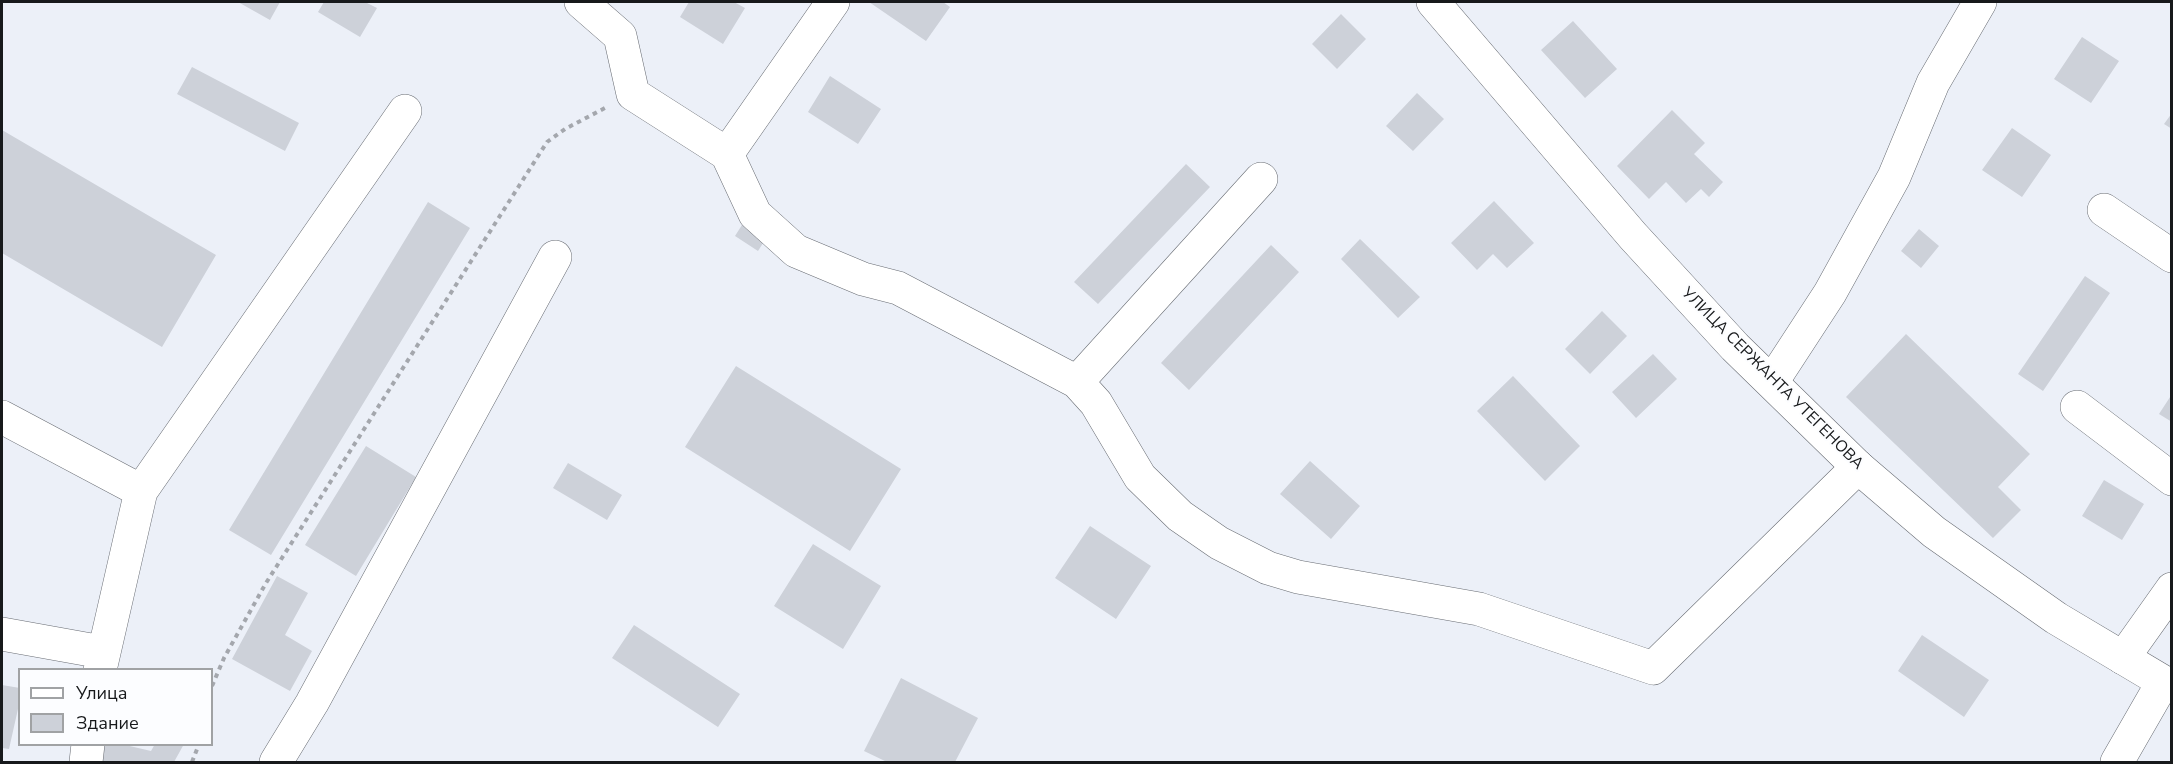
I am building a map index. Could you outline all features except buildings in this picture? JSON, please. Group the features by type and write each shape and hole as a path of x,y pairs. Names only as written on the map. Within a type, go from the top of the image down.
{"street":[{"path":"581,2 620,36 633,94 727,154 755,214 796,251 863,279 898,288 1077,382 1096,404 1140,477 1180,516 1219,543 1268,568 1298,577 1479,609 1653,668 1858,467"},
{"path":"727,154 833,2"},
{"name":"УЛИЦА СЕРЖАНТА УТЕГЕНОВА","path":"1433,2 1634,237 1735,347 1858,467 1934,532 2056,618 2167,685"},
{"path":"1772,382 1830,293 1894,177 1933,82 1980,2"},
{"path":"2,634 101,661 141,490 405,111"},
{"path":"1077,382 1261,178"},
{"path":"2104,210 2172,256"},
{"path":"276,762 312,704 555,257"},
{"path":"2077,407 2172,479"},
{"path":"2,417 141,490"},
{"path":"2123,658 2172,589"},
{"path":"2117,762 2167,685"},
{"path":"86,762 88,746"}],"path":[{"path":"213,684 224,658 266,583 547,142 565,129 633,94"},
{"path":"192,762 198,746"}]}
